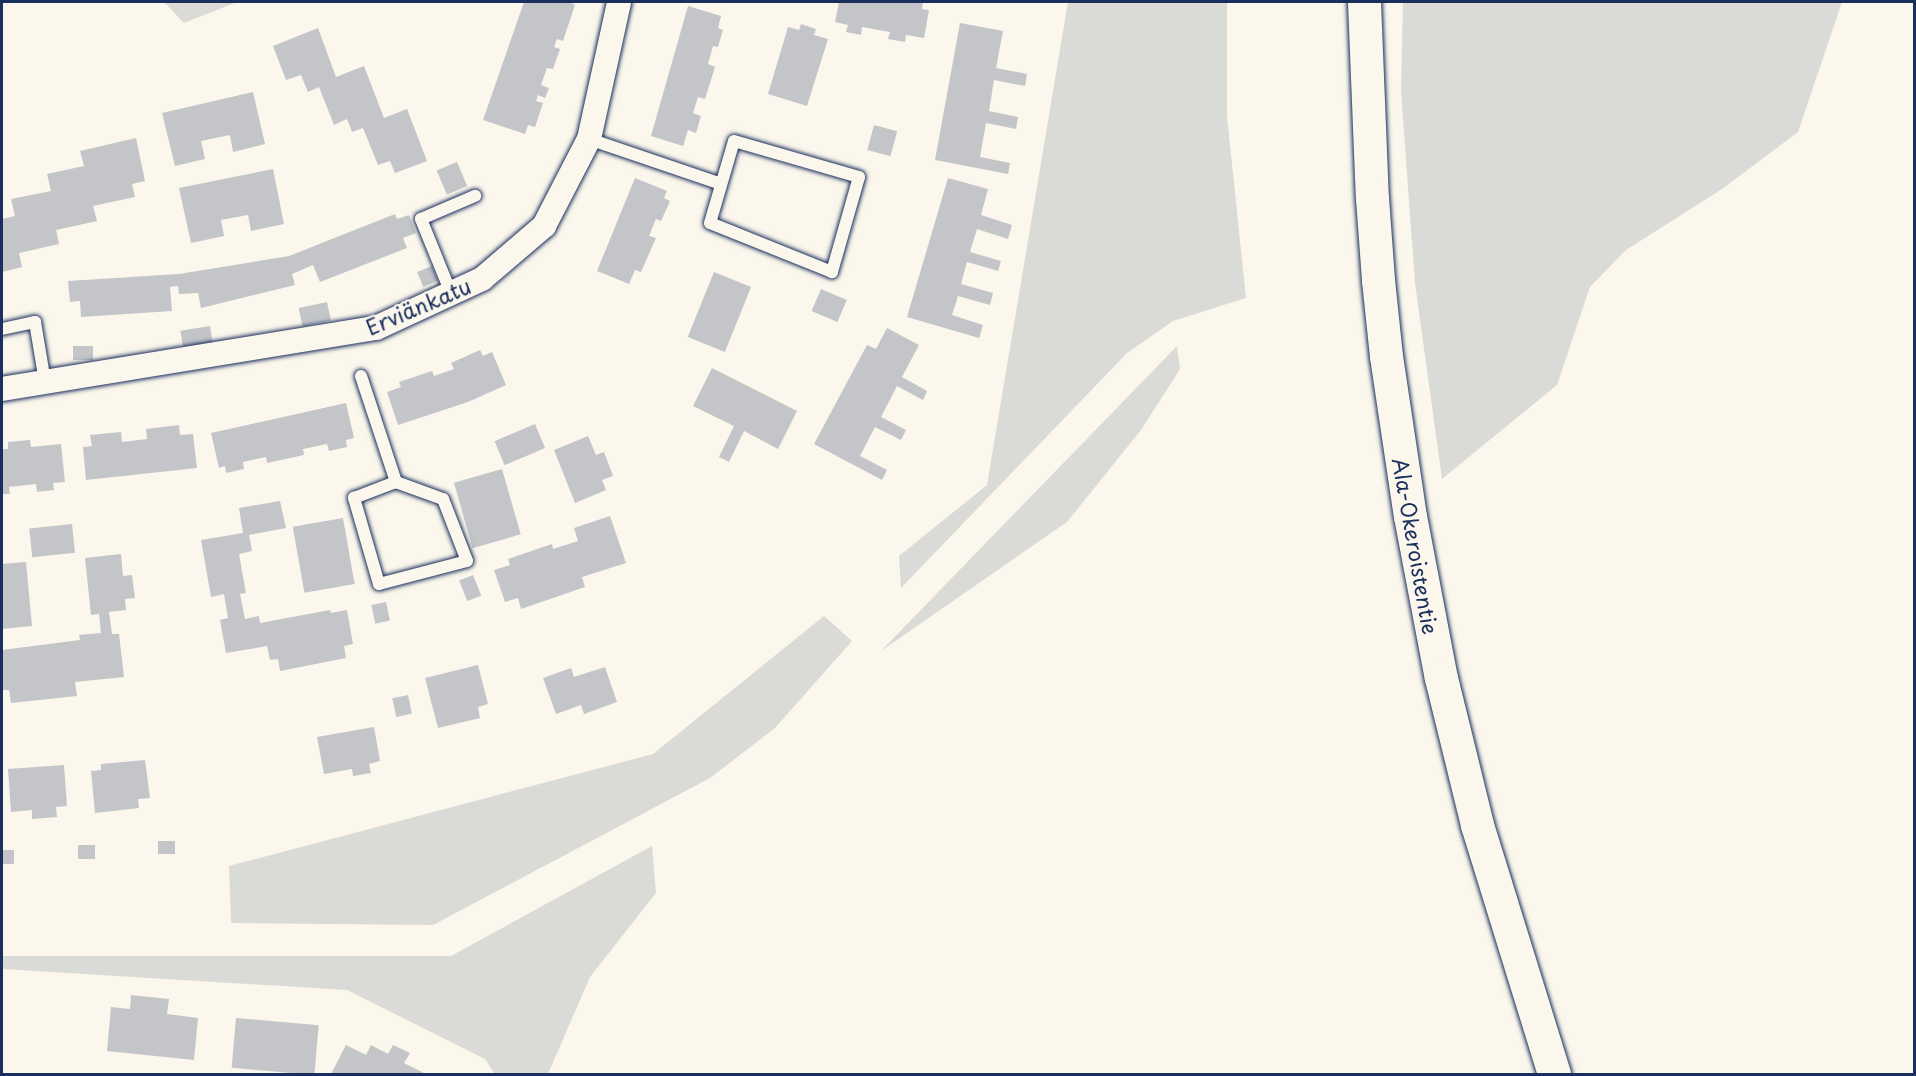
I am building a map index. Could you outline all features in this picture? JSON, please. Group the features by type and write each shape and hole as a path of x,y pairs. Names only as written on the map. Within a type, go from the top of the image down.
{"main road":[{"name":"Ala-Okeroistentie","path":"1364,2 1370,163 1378,280 1395,419 1412,526 1441,678 1474,815 1497,896 1554,1074"}],"street":[{"name":"Erviänkatu","path":"2,388 376,328 482,279 544,226 589,139 619,2"}],"lane":[{"path":"589,139 721,184"},
{"path":"734,141 859,177 832,272 710,223 721,184 734,141"},
{"path":"451,293 421,219 476,196"},
{"path":"2,329 35,322 45,382"},
{"path":"362,376 396,482"},
{"path":"396,482 443,499 467,561 379,584 354,498 396,482"}],"shaded area":[{"path":"164,2 237,2 184,23"},
{"path":"1068,2 1227,2 1227,116 1246,298 1173,321 1127,353 901,588 899,556 987,485"},
{"path":"1403,2 1842,2 1798,132 1722,189 1626,250 1590,287 1557,385 1442,479 1415,283 1401,91"},
{"path":"1177,346 1180,369 1141,430 1067,522 881,651"},
{"path":"824,616 852,641 775,728 710,778 433,925 231,923 229,866 653,754"},
{"path":"652,846 656,893 590,977 548,1074 495,1074 485,1059 347,990 2,969 2,956 451,956"}],"building":[{"path":"524,2 570,2 575,5 563,41 557,39 554,47 560,49 553,69 547,68 541,85 549,88 545,98 538,95 536,101 543,103 535,127 528,125 525,134 483,120"},
{"path":"839,2 923,2 922,9 929,10 924,38 906,35 905,42 888,39 890,32 862,27 861,35 846,32 848,25 835,22"},
{"path":"688,6 721,16 718,28 723,30 718,47 713,46 708,64 715,67 705,99 698,97 693,113 701,116 696,133 688,130 683,146 651,136"},
{"path":"960,23 1003,31 996,68 1027,74 1025,86 994,80 989,111 1018,117 1016,129 986,123 980,157 1010,163 1008,174 935,160"},
{"path":"801,24 816,29 814,35 828,39 807,106 768,94 788,27 799,30"},
{"path":"318,28 336,77 364,66 384,118 407,109 427,161 395,173 390,161 378,165 363,128 352,132 347,119 334,125 319,87 308,92 301,75 286,80 273,46"},
{"path":"253,92 265,144 233,152 230,135 201,141 205,159 175,166 162,113"},
{"path":"874,125 897,131 890,156 867,150"},
{"path":"136,138 145,181 132,184 135,197 93,206 97,221 56,230 59,244 19,253 22,267 2,272 2,219 15,216 11,199 51,191 47,174 84,166 80,151"},
{"path":"457,162 467,186 447,195 437,171"},
{"path":"273,169 284,224 251,231 248,215 221,220 224,236 191,243 179,188"},
{"path":"635,178 667,191 664,198 670,201 661,221 656,219 649,236 656,238 641,272 635,270 629,284 597,271"},
{"path":"948,178 988,189 981,215 1012,225 1008,239 977,229 970,252 1001,261 998,271 967,262 961,284 993,293 990,305 958,296 952,315 983,325 979,338 907,317"},
{"path":"395,214 397,219 409,215 416,233 403,238 407,248 320,282 313,265 292,274 295,285 201,308 198,293 179,294 178,286 170,287 172,311 81,317 80,301 70,302 68,281 179,274 289,256"},
{"path":"432,266 438,281 423,287 417,272"},
{"path":"714,272 751,287 725,352 688,337"},
{"path":"821,289 847,300 837,322 812,311"},
{"path":"327,302 331,321 303,327 299,308"},
{"path":"210,326 213,346 183,350 180,331"},
{"path":"887,328 919,345 902,377 927,391 923,400 897,386 881,417 906,430 901,440 875,427 860,456 887,470 882,480 814,444 867,345 876,349"},
{"path":"73,346 93,346 93,360 73,360"},
{"path":"480,350 483,356 492,352 506,385 468,402 398,425 387,392 401,387 399,382 432,371 434,376 454,369 451,363"},
{"path":"712,368 797,411 778,449 744,431 729,462 719,457 734,426 693,406"},
{"path":"346,403 354,438 346,440 347,447 329,451 327,444 303,449 304,455 267,463 266,457 243,462 244,469 226,473 225,466 219,468 211,433"},
{"path":"535,424 545,448 505,465 494,441"},
{"path":"179,425 180,435 193,434 197,468 86,480 83,447 92,446 90,435 121,432 122,442 147,439 146,429"},
{"path":"588,436 596,455 604,452 613,476 602,480 606,490 575,503 554,450"},
{"path":"30,440 31,447 61,444 65,482 53,483 54,490 37,492 36,484 9,487 10,494 2,494 2,449 8,449 8,442"},
{"path":"502,469 521,534 473,548 454,483"},
{"path":"280,501 286,528 249,535 252,551 239,554 246,593 240,594 245,619 259,616 260,623 330,610 331,613 347,610 353,644 344,646 346,658 280,671 278,659 270,660 267,646 226,653 220,620 228,618 224,594 211,597 201,540 243,533 239,508"},
{"path":"610,516 626,563 582,577 585,587 521,609 518,598 505,602 494,570 510,565 508,559 552,544 553,549 578,541 574,528"},
{"path":"343,518 355,584 304,593 293,527"},
{"path":"72,524 75,553 32,557 29,528"},
{"path":"121,554 123,576 132,575 135,598 125,599 126,610 109,612 112,634 119,634 124,677 75,682 77,696 11,703 9,690 2,690 2,650 80,640 79,635 101,633 99,614 91,615 85,558"},
{"path":"26,562 32,626 2,629 2,564"},
{"path":"473,575 481,595 467,601 459,581"},
{"path":"386,602 390,621 375,624 371,605"},
{"path":"478,665 488,704 478,707 480,718 438,728 425,678"},
{"path":"605,667 617,702 584,714 581,705 556,714 543,678 571,668 574,677"},
{"path":"408,695 412,714 396,717 392,698"},
{"path":"374,727 380,761 369,764 371,773 353,776 352,769 324,774 317,737"},
{"path":"145,760 150,798 138,799 139,808 95,813 91,771 101,770 101,764"},
{"path":"64,765 67,806 56,807 57,817 32,819 32,810 11,812 8,769"},
{"path":"158,841 175,841 175,854 158,854"},
{"path":"78,845 95,845 95,859 78,859"},
{"path":"2,850 14,850 14,864 2,864"},
{"path":"131,995 169,999 167,1014 198,1018 194,1060 107,1051 111,1007 130,1009"},
{"path":"236,1018 319,1025 314,1074 232,1068"},
{"path":"346,1045 366,1055 371,1045 388,1054 393,1045 410,1053 404,1063 426,1074 331,1074"}]}
